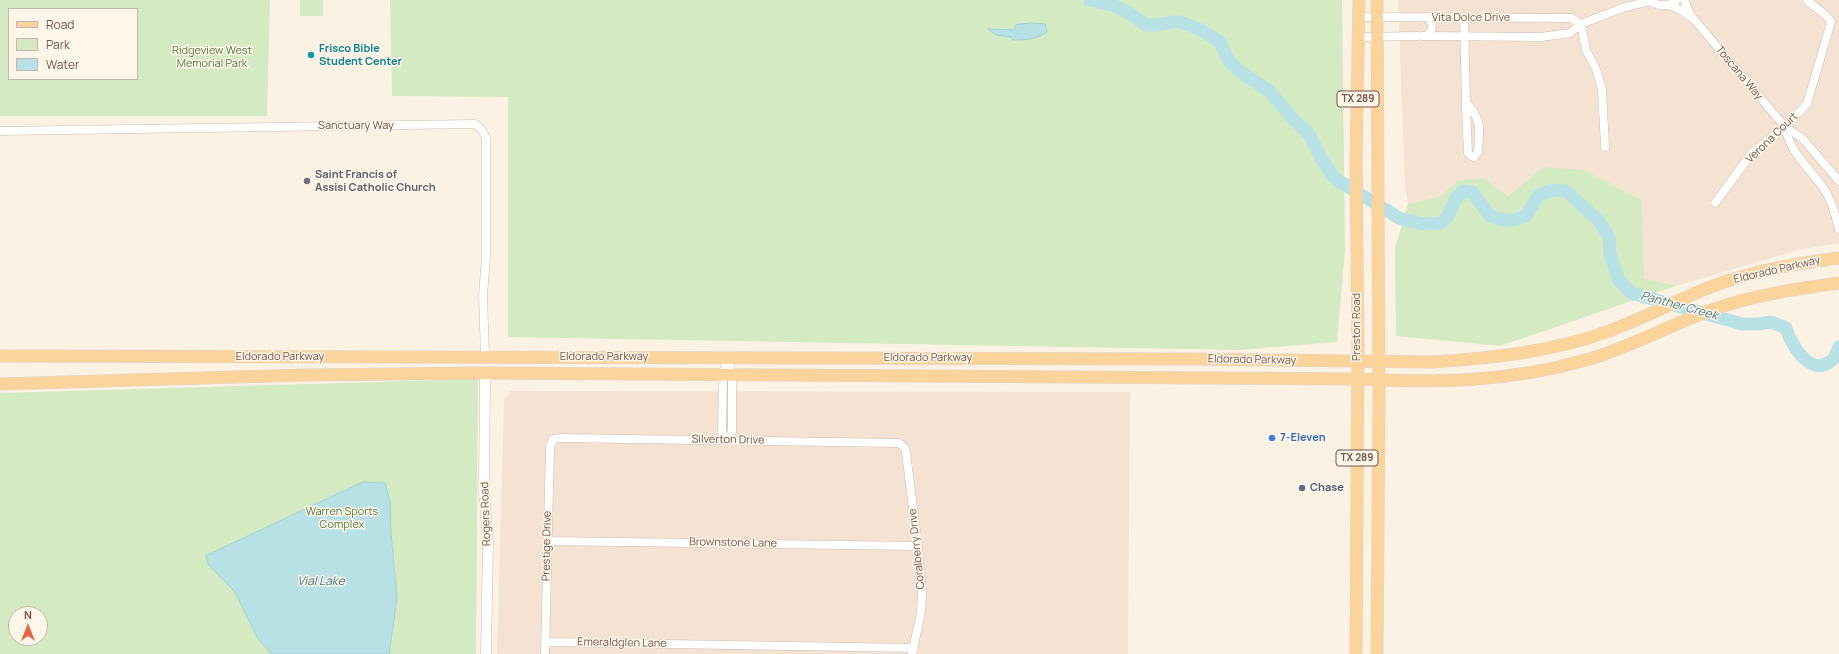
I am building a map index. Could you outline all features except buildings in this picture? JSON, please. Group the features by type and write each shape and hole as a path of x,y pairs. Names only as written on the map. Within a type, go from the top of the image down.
{"main road":[{"name":"Preston Road","path":"1356,654 1358,361 1356,162 1359,0"},
{"name":"Preston Road","path":"1377,654 1379,231 1378,0"},
{"name":"Eldorado Parkway","path":"0,356 727,357 1192,359 1433,362 1477,359 1534,351 1594,336 1699,292 1747,275 1806,262 1839,258"},
{"name":"Eldorado Parkway","path":"0,384 304,375 485,373 1480,380 1533,373 1586,360 1639,341 1712,310 1786,290 1839,283"},
{"path":"485,356 485,373"},
{"path":"141,379 142,357"},
{"path":"304,357 304,375"},
{"path":"1040,359 1040,378"},
{"path":"1192,359 1192,379"},
{"path":"1356,620 1377,620"}],"street":[{"name":"Vita Dolce Drive","path":"1625,7 1632,0"},
{"path":"1667,5 1678,0"},
{"name":"Toscana Way","path":"1684,0 1692,18"},
{"name":"Verona Court","path":"1715,203 1752,153 1785,127 1807,104 1831,22 1827,15 1812,6 1807,0"},
{"name":"Vita Dolce Drive","path":"1359,37 1541,37 1570,33 1581,24 1625,7 1650,1"},
{"name":"Toscana Way","path":"1650,1 1656,4 1677,8 1692,18 1785,127 1802,138 1839,181"},
{"name":"Vita Dolce Drive","path":"1359,17 1571,18 1581,24"},
{"path":"1422,36 1431,33 1433,27 1427,17"},
{"path":"1464,18 1466,102 1468,153 1474,157 1478,152 1479,121 1475,111 1466,102"},
{"path":"1581,24 1586,50 1596,70 1602,89 1605,147"},
{"name":"Sanctuary Way","path":"0,131 475,124 482,130 486,138 486,257 483,295 485,356"},
{"name":"Toscana Way","path":"1785,127 1788,140 1793,150 1823,187 1835,212 1839,229"},
{"path":"726,440 722,432 727,357"},
{"name":"Rogers Road","path":"485,373 484,492 488,542 486,654"},
{"name":"Silverton Drive","path":"553,439 726,440 899,443 903,445"},
{"name":"Prestige Drive","path":"545,654 550,446 553,439"},
{"name":"Coralberry Drive","path":"903,445 906,453 918,546 922,594 921,612 913,651"},
{"name":"Brownstone Lane","path":"547,540 918,546"},
{"name":"Emeraldglen Lane","path":"545,642 913,651"}],"shaded area":[{"path":"1398,0 1839,0 1839,243 1802,249 1676,286 1644,278 1642,200 1543,167 1508,196 1484,178 1458,180 1441,196 1408,204 1405,185"},
{"path":"510,391 1130,392 1128,654 497,654 504,399"}],"green space":[{"name":"Ridgeview West Memorial Park","path":"0,0 270,0 267,116 0,116"},
{"path":"300,0 323,0 323,16 300,16"},
{"path":"390,0 1342,0 1345,251 1337,342 1240,350 508,337 508,97 392,96"},
{"path":"1543,167 1584,170 1642,200 1644,278 1676,286 1500,346 1396,336 1395,248 1408,204 1441,196 1458,180 1484,178 1508,196"},
{"name":"Warren Sports Complex","path":"478,379 476,654 0,654 0,393"}],"water":[{"path":"1031,23 1045,24 1047,32 1031,39 1013,40 1011,37 996,35 988,29 1015,30 1016,25"},
{"name":"Vial Lake","path":"363,482 385,483 390,501 391,533 397,597 389,654 272,654 258,639 235,592 208,564 206,556"}],"waterway":[{"name":"Panther Creek","path":"1090,0 1115,6 1132,15 1146,25 1181,22 1201,30 1220,42 1229,61 1242,73 1269,91 1294,120 1309,134 1321,158 1334,178 1399,218 1423,224 1441,223 1448,216 1456,198 1463,191 1472,192 1490,216 1503,220 1515,220 1526,216 1538,196 1551,190 1566,191 1598,220 1609,237 1610,255 1619,280 1631,293 1742,324 1771,322 1786,328 1792,342 1802,357 1816,365 1823,365 1832,360 1835,357 1839,347"},
{"name":"Panther Creek","path":"1105,3 1109,0"}],"place":[{"name":"Frisco Bible Student Center","path":"311,55"},
{"name":"Saint Francis of Assisi Catholic Church","path":"307,181"},
{"name":"7-Eleven","path":"1272,438"},
{"name":"Chase","path":"1302,488"}]}
